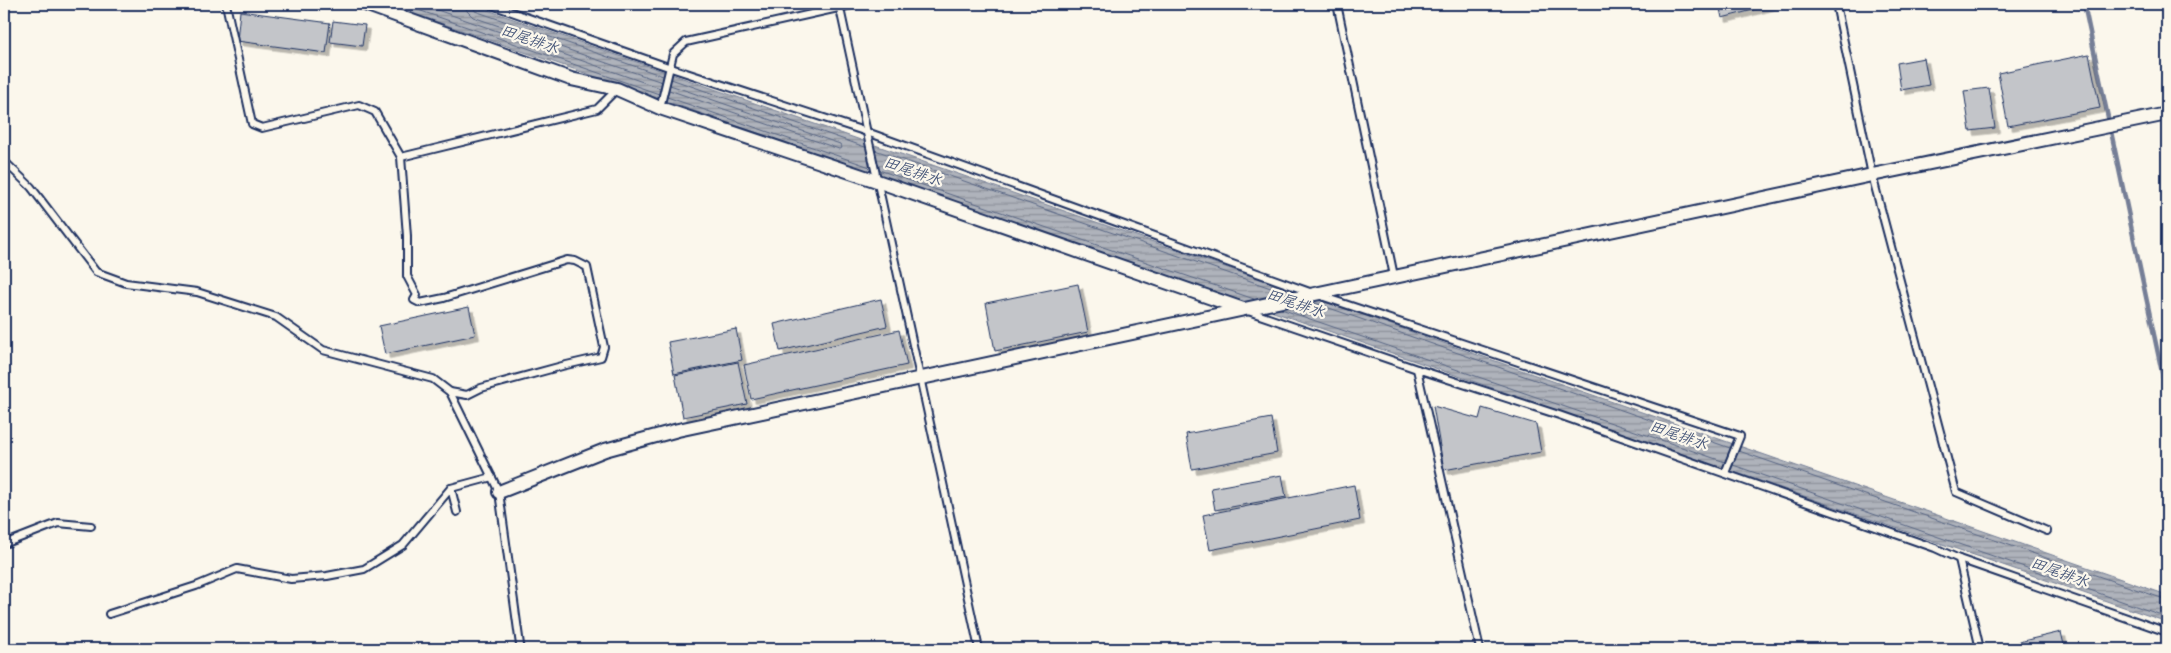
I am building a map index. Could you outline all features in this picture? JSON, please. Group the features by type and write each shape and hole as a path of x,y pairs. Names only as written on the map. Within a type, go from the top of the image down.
{"street":[{"path":"365,4 571,79 617,89 662,102 877,181 1245,310"},
{"path":"499,492 605,450 678,430 1318,295 1394,276 2167,114"}],"lane":[{"path":"226,4 252,124 262,128 359,105 375,112 401,157 407,236 407,276 417,295 414,300 420,303 444,298 567,260 586,268 604,347 601,357 481,388 467,395 450,392"},
{"path":"489,4 671,68 867,132 1318,295 1740,436 1725,473"},
{"path":"662,102 673,54 686,42 839,6 856,4"},
{"path":"1337,4 1394,276"},
{"path":"1836,4 1872,175 1956,492 2047,530"},
{"path":"839,6 979,649"},
{"path":"401,157 597,109 617,89"},
{"path":"4,161 31,186 96,272 126,283 197,292 276,317 323,350 433,379 450,392 499,492 519,649"},
{"path":"1245,310 1559,415 2167,632"},
{"path":"1417,369 1480,649"},
{"path":"109,614 196,586 237,569 291,579 327,576 364,569 403,545 452,488 492,477"},
{"path":"452,488 457,512"},
{"path":"4,544 58,523 91,526"},
{"path":"1959,559 1980,649"}],"water":[{"name":"田尾排水","path":"386,4 470,4 2167,595 2167,622"}],"building":[{"path":"1719,4 1776,4 1722,18"},
{"path":"240,11 330,23 326,53 237,41"},
{"path":"333,21 365,25 362,46 330,42"},
{"path":"2089,54 2100,108 2008,126 1998,73"},
{"path":"1924,58 1929,85 1901,90 1897,63"},
{"path":"1989,88 1995,128 1970,131 1964,91"},
{"path":"1078,284 1088,332 995,351 986,303"},
{"path":"881,299 887,326 780,351 774,324"},
{"path":"469,307 475,335 385,354 379,326"},
{"path":"736,329 742,360 674,374 668,342"},
{"path":"899,330 907,365 751,399 744,365"},
{"path":"738,362 747,404 683,417 675,375"},
{"path":"1433,406 1479,419 1482,408 1536,424 1541,452 1444,470"},
{"path":"1271,418 1277,453 1192,469 1186,434"},
{"path":"1282,475 1286,497 1215,510 1211,488"},
{"path":"1354,485 1360,520 1210,550 1203,515"},
{"path":"2061,632 2065,649 1989,649"}],"waterway":[{"path":"2084,4 2167,396"}]}
